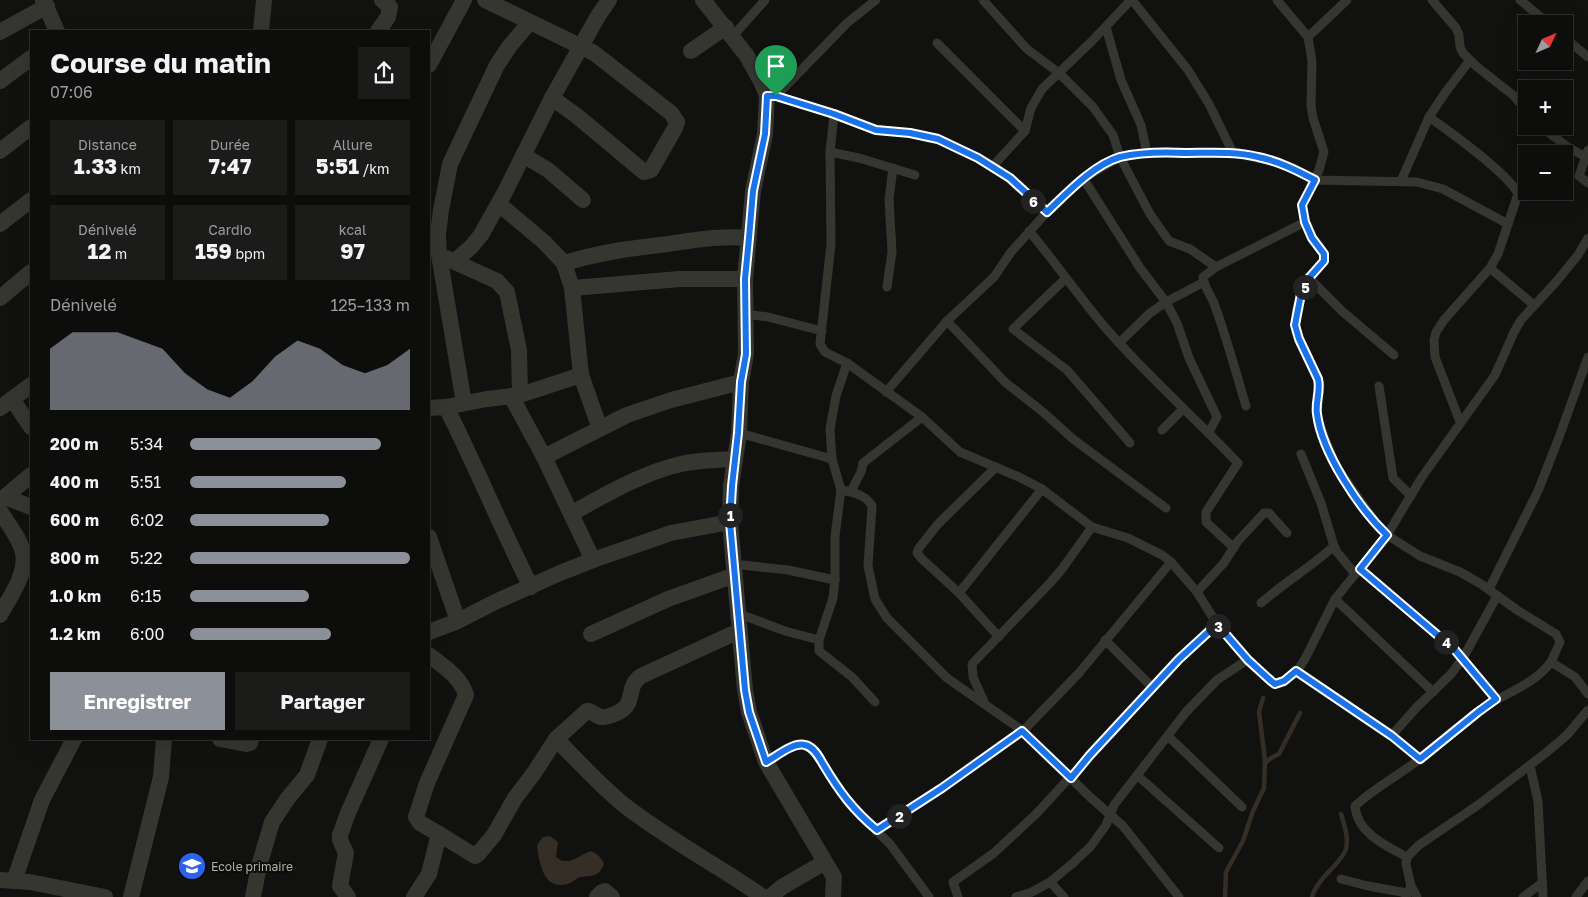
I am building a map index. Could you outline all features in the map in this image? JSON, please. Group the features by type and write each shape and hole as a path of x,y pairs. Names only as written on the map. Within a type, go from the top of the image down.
{"street":[{"path":"260,30 264,0"},
{"path":"379,30 390,13 390,7 382,0"},
{"path":"430,64 464,0"},
{"path":"485,0 581,47 607,62 674,116 677,122 651,170 644,172 577,116 552,98"},
{"path":"455,261 482,236 552,98 609,0"},
{"path":"703,0 729,31 772,96 753,191 745,279 746,354 741,382 730,522 742,668 749,712 766,762 847,897"},
{"path":"0,32 45,3 57,30"},
{"path":"464,403 439,255 440,210 450,164 497,65 529,23"},
{"path":"691,51 729,31"},
{"path":"0,82 30,59"},
{"path":"0,151 30,128"},
{"path":"523,154 548,170 583,200"},
{"path":"0,224 30,201"},
{"path":"499,204 544,242 564,263 572,288 581,375 600,429"},
{"path":"564,263 620,249 719,237 749,238"},
{"path":"439,255 497,281 507,292 519,350 516,396 593,560"},
{"path":"0,298 30,273"},
{"path":"572,288 680,279 745,279"},
{"path":"430,408 487,398 516,396 581,375"},
{"path":"544,457 627,415 671,400 741,382"},
{"path":"30,386 6,403 30,425"},
{"path":"446,406 530,587"},
{"path":"572,513 638,478 659,470 708,460 735,459"},
{"path":"2,503 30,476"},
{"path":"2,503 30,507"},
{"path":"0,615 20,575 23,558 21,547 2,503"},
{"path":"430,632 458,621 560,573 593,560 671,533 730,522"},
{"path":"430,540 458,621"},
{"path":"590,634 734,569"},
{"path":"430,657 456,677 466,695 427,783 416,817 418,822 475,856 494,835 515,798 556,739 587,711 603,718 624,709 630,701 632,684 641,676 739,631"},
{"path":"556,739 627,808 763,897"},
{"path":"73,740 42,800 7,880 105,897"},
{"path":"131,897 161,778 164,740"},
{"path":"225,740 246,744 250,743 251,740"},
{"path":"257,896 259,866 272,822 288,798 307,775 320,740"},
{"path":"348,897 340,886 346,853 340,840 340,835 381,740"},
{"path":"414,897 429,874 439,834"},
{"path":"770,897 782,887 825,862"},
{"path":"833,897 834,877"},
{"path":"597,897 605,891 612,897"}],"lane":[{"path":"729,31 765,0"},
{"path":"876,0 847,23 772,96 834,114 876,130 910,133 938,139 965,151 1010,178 1047,212"},
{"path":"983,0 1027,49 1059,73 1093,107 1113,135 1120,158 1150,214 1169,242 1190,249 1216,267"},
{"path":"992,167 1025,131 1034,101 1042,89 1131,0 1188,70 1209,104 1233,153"},
{"path":"1277,0 1308,37 1312,61 1311,106 1324,152 1315,180 1302,205 1305,222 1312,238 1324,254 1324,261 1309,278 1301,294 1295,325 1299,339 1320,385 1317,415 1336,466 1361,504 1387,535 1420,556 1460,572 1489,589 1524,615 1556,634 1560,642 1551,662 1528,684 1496,699 1420,759 1355,806 1356,814 1361,824 1376,840 1407,857"},
{"path":"1308,37 1347,0"},
{"path":"1432,0 1454,24 1459,35 1460,49 1470,60 1518,101"},
{"path":"1520,0 1538,15"},
{"path":"1106,27 1121,80 1138,117 1147,153"},
{"path":"937,43 1025,131"},
{"path":"1573,44 1588,57"},
{"path":"1401,181 1429,117 1470,60"},
{"path":"834,114 830,152 831,244 821,347 825,352 847,363 922,417 960,452 1042,489 1092,527 1139,542 1170,562 1197,592 1217,624 1248,660 1275,684 1284,681 1296,671 1309,652 1335,599 1387,535 1460,422 1495,375 1514,332 1534,305 1578,255 1588,238"},
{"path":"1429,117 1514,186 1518,194 1498,254 1490,268 1444,320 1436,332 1434,340 1435,357 1460,422"},
{"path":"1552,135 1569,148 1587,154 1579,176 1588,183"},
{"path":"830,152 915,175"},
{"path":"886,392 947,321 994,277 1011,252 1047,212 1082,178 1120,158 1147,153 1233,153 1269,160 1293,168 1315,180 1401,181 1430,185 1443,189 1508,224"},
{"path":"887,287 892,255 888,199 893,168"},
{"path":"1082,178 1140,268 1166,302 1177,323 1189,358 1217,417 1209,432"},
{"path":"1246,406 1214,300 1204,282 1204,276 1216,267 1305,222"},
{"path":"1029,231 1119,343 1238,463 1206,512 1206,522 1234,548"},
{"path":"1490,268 1534,305"},
{"path":"1066,278 1013,330 1067,370 1130,443"},
{"path":"1309,278 1348,317 1394,355"},
{"path":"1119,343 1150,313 1166,302 1204,282"},
{"path":"746,314 768,317 822,331"},
{"path":"947,321 1006,383 1073,439 1166,508"},
{"path":"1489,589 1538,491 1584,379 1588,357"},
{"path":"847,363 833,411 830,429 832,459 846,490 862,496 872,506 868,566 872,591 877,603 887,618 947,678 1022,731 1130,834 1179,897"},
{"path":"1379,386 1393,478 1411,496"},
{"path":"1162,430 1183,409"},
{"path":"875,702 852,677 819,651 819,640 833,598 835,536 846,490 862,472 861,465 922,417"},
{"path":"738,433 832,459"},
{"path":"1301,454 1337,552 1358,571 1423,621 1463,658 1496,699"},
{"path":"996,467 938,524 918,552 922,559 959,593 999,637"},
{"path":"959,593 1042,489"},
{"path":"1197,592 1223,564 1265,512 1269,513 1287,533"},
{"path":"985,705 975,684 972,666 977,658 999,637 1062,568 1092,527"},
{"path":"1261,603 1282,585 1316,563 1334,546"},
{"path":"877,830 942,788 1022,731 1079,673 1170,562"},
{"path":"734,569 788,570 835,580"},
{"path":"1392,736 1451,674 1463,658 1497,596"},
{"path":"1335,599 1433,692"},
{"path":"737,613 785,631 819,640"},
{"path":"958,897 952,884 954,881 994,853 1037,814 1179,659 1217,624"},
{"path":"1105,640 1153,688"},
{"path":"1016,897 1032,892 1050,882 1074,863 1091,846 1106,825 1114,805 1186,712 1218,680 1248,660"},
{"path":"1551,662 1575,677 1588,694"},
{"path":"1296,671 1392,736 1420,759"},
{"path":"1408,892 1407,857 1419,845 1478,805 1530,766 1567,735 1588,710"},
{"path":"1168,736 1242,807"},
{"path":"766,762 793,747 802,744 808,746 820,759 849,804 890,844 929,897"},
{"path":"1530,766 1538,801 1543,897"},
{"path":"1138,776 1219,848"},
{"path":"1341,879 1368,886 1408,892 1417,897"},
{"path":"1576,897 1588,880"},
{"path":"1050,882 1064,897"},
{"path":"1523,897 1542,883"}],"shaded area":[{"path":"550,836 558,842 556,857 560,860 573,860 590,851 597,854 604,864 599,872 593,876 578,878 568,884 560,885 553,883 544,874 541,867 537,845 543,837"}],"waterway":[{"path":"1225,897 1226,872 1243,841 1253,811 1264,788 1265,760 1259,712 1263,698"},
{"path":"1265,763 1279,754 1300,713"},
{"path":"1312,897 1319,883 1340,860 1346,849 1347,835 1341,814"}],"place":[{"name":"Ecole primaire","path":"192,866"}],"route":[{"path":"767,96 776,96 883,132 910,133 938,139 978,158 1010,178 1047,212 1082,178 1120,158 1147,153 1233,153 1256,156 1293,168 1315,180 1302,205 1305,222 1312,238 1324,254 1324,261 1309,278 1301,294 1295,325 1296,332 1320,385 1317,415 1336,466 1361,504 1387,535 1360,569 1455,650 1496,699 1420,759 1392,736 1296,671 1284,681 1275,684 1254,667 1217,624 1179,659 1071,778 1022,731 964,773 877,830 849,804 812,748 802,744 797,745 766,762 749,712 745,690 730,522 741,382 746,354 745,279 753,191 765,134 767,96"}]}
